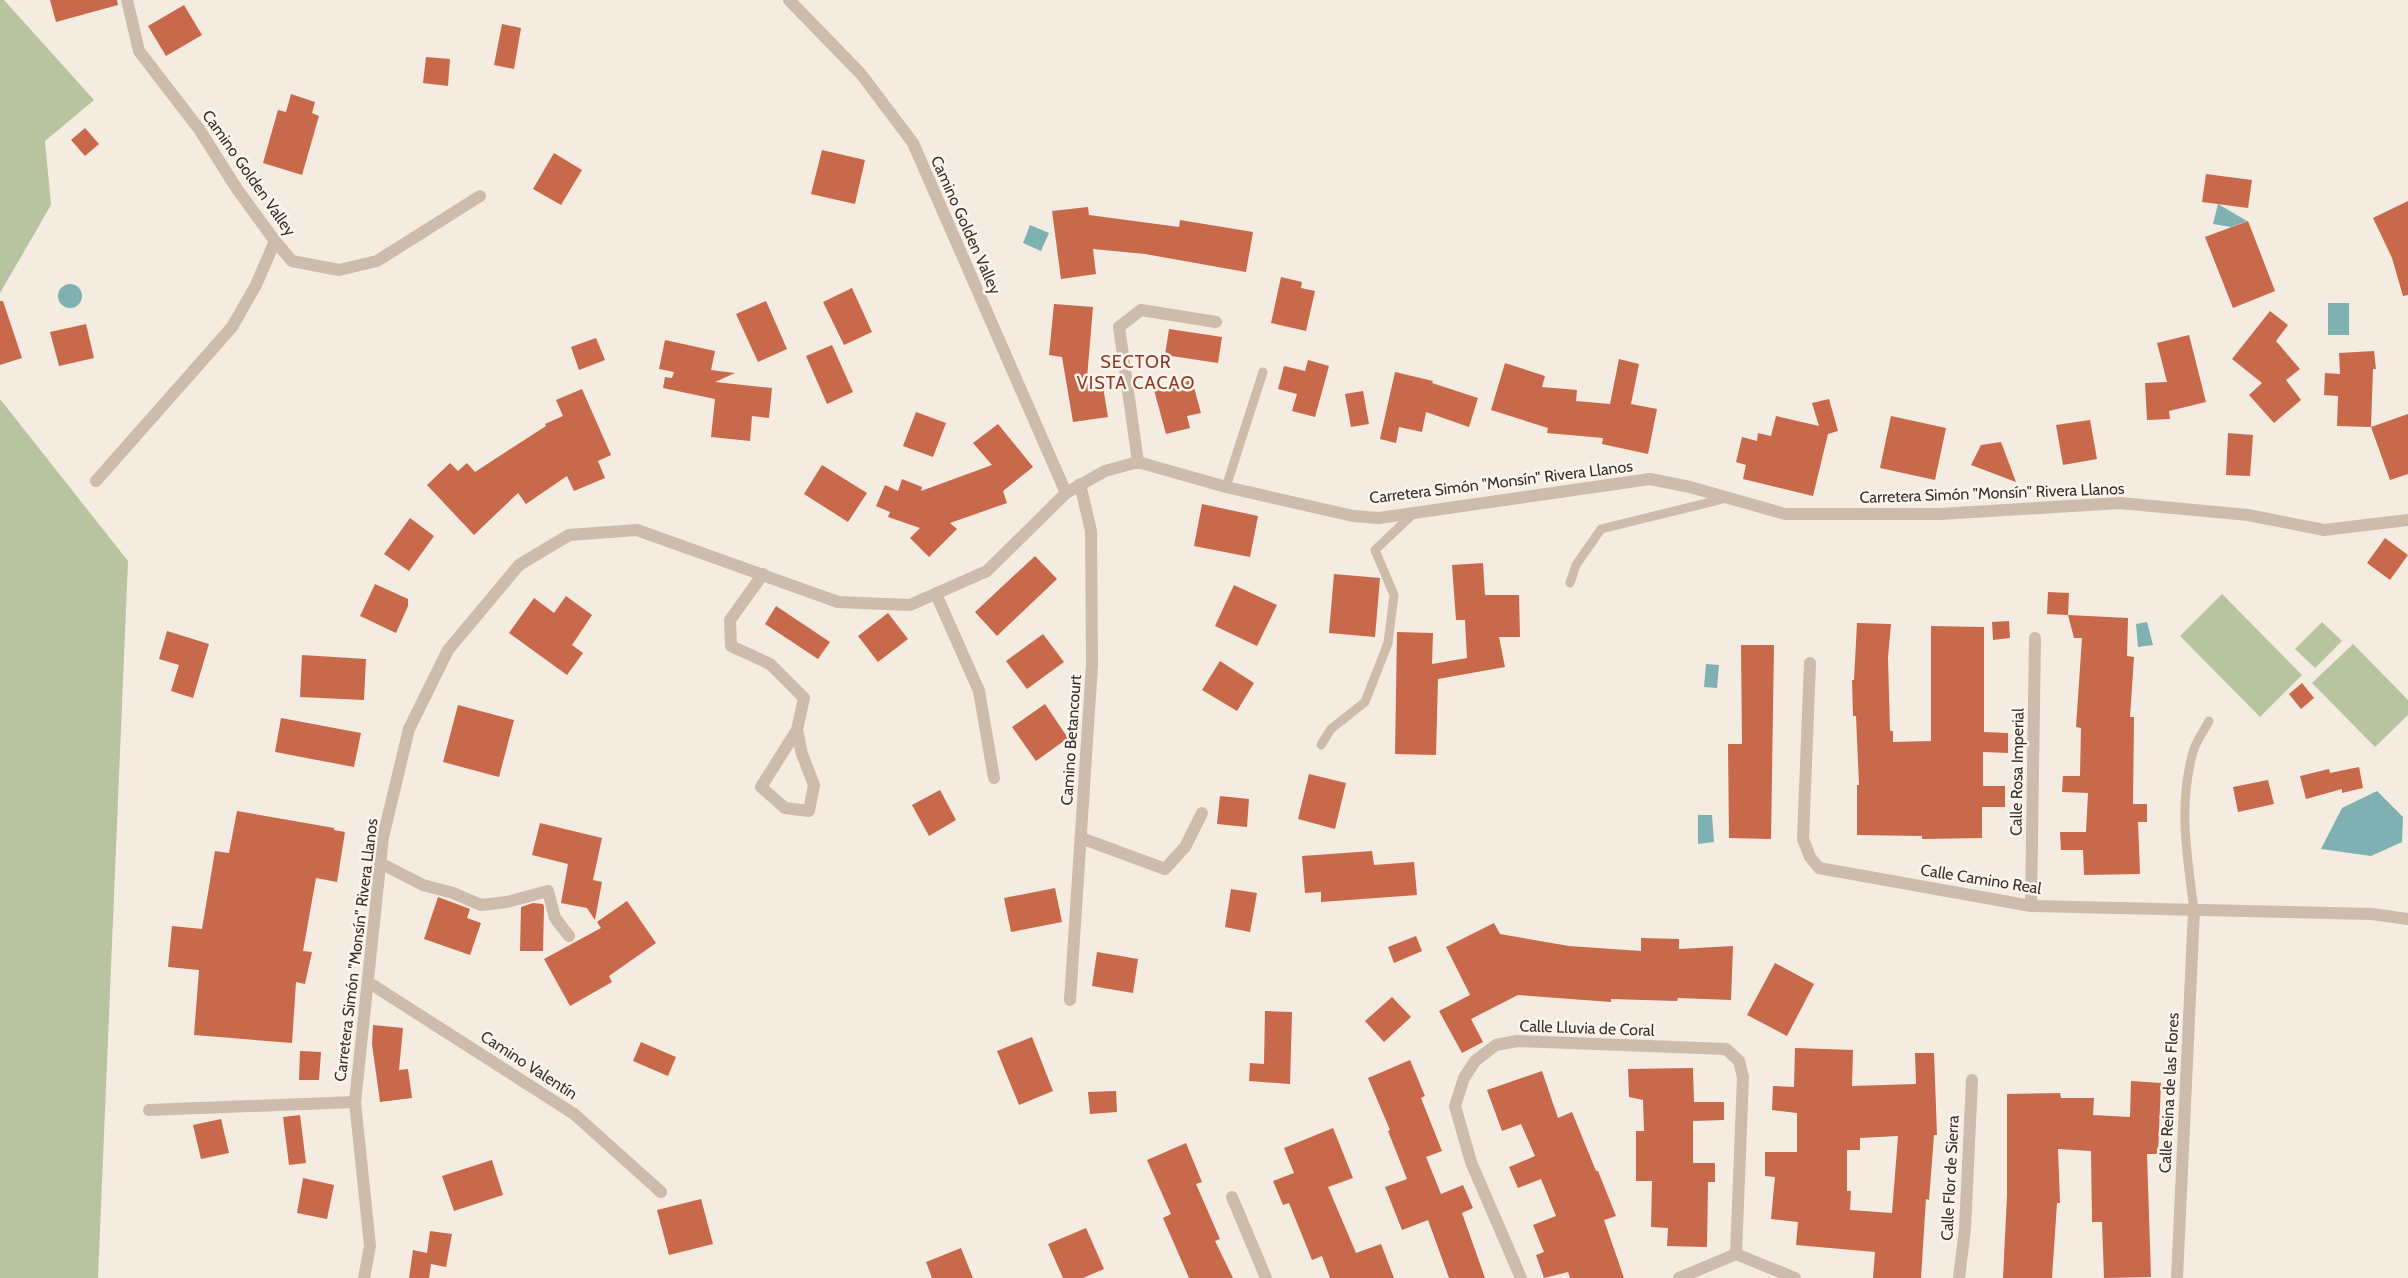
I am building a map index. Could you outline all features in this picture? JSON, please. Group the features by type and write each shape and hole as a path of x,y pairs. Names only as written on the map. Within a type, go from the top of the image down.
{"street":[{"name":"Camino Golden Valley","path":"127,0 139,51 199,129 237,189 292,261 339,270 377,262 480,196"},
{"name":"Camino Golden Valley","path":"789,0 860,74 913,143 1066,493"},
{"path":"96,481 232,326 256,284 275,241"},
{"path":"1138,462 1120,327 1142,310 1216,322"},
{"name":"Carretera Simón \"Monsín\" Rivera Llanos","path":"364,1278 370,1246 355,1102 383,837 409,729 448,650 519,565 569,535 637,530 838,602 910,605 987,571 1066,493 1080,484 1105,471 1138,462 1226,487 1353,516 1380,518 1650,479 1690,486 1785,514 1940,514 2120,503 2248,515 2324,530 2408,520"},
{"name":"Camino Betancourt","path":"1070,1000 1092,656 1091,531 1080,484"},
{"path":"763,574 730,620 731,646 770,664 804,698 797,730 761,787 785,808 809,811 814,785 802,754 797,730"},
{"path":"936,594 979,691 994,778"},
{"name":"Calle Rosa Imperial","path":"2031,906 2036,638"},
{"name":"Calle Camino Real","path":"1810,663 1804,839 1810,857 1819,868 2031,906 2372,914 2408,920"},
{"path":"1081,838 1165,869 1185,847 1202,813"},
{"path":"380,863 423,885 453,893 480,905 507,902 548,891 554,918 569,936"},
{"name":"Calle Reina de las Flores","path":"2177,1278 2194,910"},
{"name":"Camino Valentín","path":"368,982 574,1114 617,1155 661,1192"},
{"name":"Calle Lluvia de Coral","path":"1521,1278 1471,1162 1455,1106 1464,1078 1475,1061 1496,1045 1517,1041 1726,1049 1739,1061 1743,1077 1736,1254"},
{"name":"Calle Flor de Sierra","path":"1959,1278 1964,1229 1972,1080"},
{"path":"149,1110 355,1102"},
{"path":"1232,1197 1266,1278"},
{"path":"1679,1278 1736,1254 1795,1278"}],"lane":[{"path":"1226,487 1262,372"},
{"path":"1570,583 1576,565 1601,529 1730,498"},
{"path":"1321,745 1331,729 1365,702 1388,643 1394,595 1374,550 1414,513"},
{"path":"2194,910 2185,842 2184,799 2194,750 2209,721"}],"green space":[{"path":"0,0 4,0 94,100 45,141 51,205 0,293"},
{"path":"0,399 128,561 98,1278 0,1278"},
{"path":"2222,594 2302,675 2260,717 2180,636"},
{"path":"2322,622 2342,641 2315,668 2295,649"},
{"path":"2353,644 2408,700 2408,715 2375,747 2312,683"}],"water":[{"path":"2218,204 2247,221 2231,227 2213,224"},
{"path":"1030,225 1049,233 1041,251 1023,243"},
{"path":"70,284 79,287 82,296 79,305 70,308 61,305 58,296 61,287"},
{"path":"2328,303 2349,303 2349,335 2328,335"},
{"path":"2147,622 2153,645 2138,647 2136,624"},
{"path":"1706,664 1719,665 1717,688 1704,687"},
{"path":"2377,791 2403,817 2402,842 2371,856 2321,849 2342,808"},
{"path":"1698,815 1712,815 1714,842 1698,844"}],"building":[{"path":"50,0 117,0 118,5 56,22"},
{"path":"184,5 202,35 166,56 148,26"},
{"path":"502,24 521,28 514,69 494,65"},
{"path":"426,57 450,59 448,86 423,83"},
{"path":"291,94 315,102 312,113 319,116 302,175 263,163 278,110 286,112"},
{"path":"85,128 99,144 85,156 71,140"},
{"path":"822,150 865,160 855,204 811,194"},
{"path":"554,153 582,170 561,205 533,189"},
{"path":"2206,174 2252,180 2248,208 2202,202"},
{"path":"2408,201 2408,295 2403,296 2392,258 2373,218"},
{"path":"1088,207 1089,215 1179,227 1180,220 1253,232 1246,272 1145,254 1093,249 1096,274 1061,279 1052,211"},
{"path":"2248,221 2275,291 2233,308 2205,237"},
{"path":"1281,277 1302,282 1301,288 1315,291 1306,331 1271,323"},
{"path":"852,288 872,332 844,345 823,302"},
{"path":"0,301 3,301 22,358 0,365"},
{"path":"766,301 787,349 758,362 736,314"},
{"path":"1054,304 1093,307 1087,378 1101,375 1108,417 1073,422 1062,357 1049,355"},
{"path":"2270,311 2288,325 2276,341 2300,369 2286,380 2301,400 2274,423 2249,395 2262,383 2232,359"},
{"path":"86,324 94,358 59,366 50,332"},
{"path":"1169,329 1222,337 1218,363 1165,355"},
{"path":"2189,335 2206,402 2169,411 2170,419 2147,420 2145,383 2167,382 2157,343"},
{"path":"596,338 605,360 579,370 571,347"},
{"path":"665,340 715,351 711,370 735,373 715,382 772,388 769,418 752,416 750,441 711,437 715,399 663,388 665,377 672,378 674,372 659,369"},
{"path":"832,345 853,392 827,404 806,356"},
{"path":"2374,351 2376,369 2373,369 2371,427 2337,426 2338,396 2324,395 2325,373 2340,374 2339,353"},
{"path":"1619,359 1639,364 1631,404 1657,409 1648,454 1602,444 1603,438 1547,433 1548,428 1491,410 1505,363 1545,376 1542,387 1577,390 1576,401 1610,404"},
{"path":"1308,360 1329,366 1315,417 1292,411 1297,394 1278,389 1284,366 1305,371"},
{"path":"1395,372 1433,381 1432,383 1478,398 1469,427 1426,412 1422,432 1399,427 1396,443 1380,439"},
{"path":"1192,380 1201,413 1187,416 1190,428 1166,434 1154,390"},
{"path":"582,389 611,455 598,461 605,478 574,491 567,476 526,504 518,493 474,535 427,485 450,463 458,471 467,463 475,472 546,426 545,424 563,416 556,400"},
{"path":"1363,391 1369,424 1351,427 1345,394"},
{"path":"1829,399 1838,431 1828,434 1813,496 1743,479 1746,465 1736,462 1742,437 1757,441 1758,433 1771,436 1776,416 1819,426 1812,403"},
{"path":"916,412 946,423 933,457 903,446"},
{"path":"2408,414 2408,474 2390,480 2371,427"},
{"path":"1891,416 1946,428 1935,480 1880,468"},
{"path":"2090,420 2097,459 2063,465 2056,425"},
{"path":"998,424 1033,467 1003,491 1007,503 950,523 957,529 929,557 910,538 920,528 888,517 890,512 876,506 885,485 898,491 902,479 922,487 921,491 992,465 973,443"},
{"path":"2228,433 2253,435 2250,476 2226,475"},
{"path":"2001,442 2016,482 1971,465 1981,445"},
{"path":"822,465 867,493 848,522 804,494"},
{"path":"1202,504 1258,516 1250,557 1194,546"},
{"path":"410,518 434,536 409,571 384,554"},
{"path":"2385,538 2408,555 2390,580 2367,563"},
{"path":"1035,556 1057,579 997,636 975,612"},
{"path":"1483,563 1485,595 1519,595 1520,637 1499,637 1505,667 1438,679 1436,755 1395,754 1397,632 1433,633 1432,664 1467,658 1465,620 1456,620 1452,565"},
{"path":"1334,574 1380,578 1375,637 1329,633"},
{"path":"375,584 408,599 408,606 396,633 360,616"},
{"path":"1234,585 1277,605 1257,646 1215,626"},
{"path":"2048,592 2069,593 2068,615 2047,614"},
{"path":"566,596 592,615 572,645 583,653 567,675 509,633 534,598 554,613"},
{"path":"776,606 830,642 818,659 765,624"},
{"path":"888,613 908,639 878,662 858,636"},
{"path":"2068,615 2128,618 2127,656 2134,657 2130,717 2134,717 2133,804 2147,804 2147,822 2138,822 2140,874 2084,875 2083,850 2061,850 2060,832 2086,832 2088,793 2062,792 2063,776 2080,776 2081,728 2076,727 2082,638 2074,638"},
{"path":"2009,621 2010,638 1993,640 1992,622"},
{"path":"1857,623 1891,624 1888,657 1890,731 1893,731 1893,742 1931,741 1931,626 1984,627 1984,732 2008,733 2008,753 1983,752 1983,786 2005,786 2005,807 1982,807 1982,838 1922,839 1922,836 1857,835 1857,785 1859,785 1856,716 1853,716 1852,680 1854,680"},
{"path":"167,631 209,644 193,698 171,691 179,665 159,659"},
{"path":"1043,634 1064,662 1027,689 1006,661"},
{"path":"1741,645 1774,645 1771,839 1729,838 1728,744 1742,744"},
{"path":"302,655 366,659 364,700 300,697"},
{"path":"1220,661 1254,683 1237,711 1202,690"},
{"path":"2302,683 2314,698 2301,709 2289,694"},
{"path":"1045,704 1068,738 1036,761 1012,727"},
{"path":"458,705 514,720 499,777 443,762"},
{"path":"281,718 361,733 354,767 275,752"},
{"path":"2359,767 2363,788 2342,793 2342,789 2306,799 2300,776 2329,769 2330,773"},
{"path":"1309,774 1346,783 1335,829 1298,819"},
{"path":"2268,780 2274,804 2238,812 2233,787"},
{"path":"940,790 956,820 929,836 912,805"},
{"path":"1220,796 1249,799 1247,827 1217,824"},
{"path":"237,811 334,828 334,830 345,832 337,882 316,878 303,951 312,952 305,984 296,982 292,1043 194,1035 199,970 168,967 172,926 202,929 215,851 229,853"},
{"path":"540,823 602,838 593,880 602,882 595,920 587,908 561,903 568,864 532,855"},
{"path":"1372,851 1374,865 1414,862 1417,895 1321,902 1321,892 1305,893 1302,856"},
{"path":"1055,888 1062,922 1011,932 1004,898"},
{"path":"1231,889 1257,893 1250,932 1225,927"},
{"path":"438,897 470,909 467,918 481,923 470,955 424,939"},
{"path":"627,901 656,943 609,976 612,982 570,1006 544,959 601,928 597,922"},
{"path":"533,903 543,904 544,907 543,951 520,951 521,907"},
{"path":"1494,923 1500,934 1569,946 1641,951 1641,938 1679,939 1679,949 1733,946 1731,1000 1678,998 1677,1001 1611,999 1611,1002 1518,995 1471,1019 1483,1042 1462,1053 1439,1011 1470,995 1446,947"},
{"path":"1416,936 1422,951 1394,963 1388,947"},
{"path":"1097,952 1138,959 1133,993 1092,986"},
{"path":"1775,963 1814,984 1787,1036 1747,1015"},
{"path":"1392,997 1411,1017 1384,1042 1365,1021"},
{"path":"1265,1011 1292,1012 1290,1084 1249,1081 1250,1063 1264,1064"},
{"path":"373,1025 403,1028 399,1070 408,1069 412,1098 380,1102 372,1044"},
{"path":"1032,1037 1053,1091 1019,1105 997,1051"},
{"path":"641,1042 676,1057 668,1076 633,1061"},
{"path":"1795,1048 1853,1050 1852,1086 1916,1084 1915,1053 1934,1053 1937,1135 1934,1135 1929,1200 1926,1199 1921,1278 1873,1278 1875,1252 1796,1245 1798,1222 1771,1219 1775,1177 1765,1176 1765,1152 1797,1152 1797,1113 1772,1110 1773,1086 1794,1087","holes":["1898,1136 1892,1213 1850,1210 1851,1191 1847,1191 1847,1150 1860,1150 1860,1138"]},
{"path":"300,1051 321,1052 319,1080 299,1080"},
{"path":"1410,1060 1425,1096 1421,1098 1442,1151 1426,1157 1441,1194 1463,1185 1473,1208 1462,1213 1485,1278 1449,1278 1428,1220 1402,1230 1385,1187 1407,1179 1388,1131 1390,1130 1368,1078"},
{"path":"1693,1068 1694,1102 1724,1102 1724,1120 1693,1121 1693,1163 1715,1163 1715,1182 1708,1182 1707,1247 1667,1246 1668,1228 1651,1227 1652,1181 1636,1181 1636,1131 1644,1131 1643,1100 1629,1097 1628,1069"},
{"path":"1542,1071 1558,1118 1572,1112 1616,1216 1604,1220 1624,1278 1570,1278 1568,1272 1544,1278 1536,1255 1544,1252 1533,1225 1556,1216 1541,1179 1518,1188 1509,1167 1535,1156 1521,1124 1502,1131 1487,1090"},
{"path":"2131,1081 2161,1083 2158,1154 2147,1154 2151,1277 2104,1278 2102,1222 2092,1222 2091,1151 2058,1149 2060,1203 2057,1203 2052,1278 2003,1278 2007,1196 2007,1094 2060,1093 2061,1098 2094,1098 2093,1115 2130,1117"},
{"path":"1116,1091 1117,1112 1090,1114 1088,1092"},
{"path":"300,1115 306,1163 289,1165 283,1117"},
{"path":"221,1119 229,1153 201,1159 193,1125"},
{"path":"1333,1128 1353,1178 1328,1187 1356,1253 1381,1244 1394,1278 1330,1278 1322,1256 1312,1260 1289,1203 1283,1205 1273,1181 1294,1173 1284,1148"},
{"path":"1186,1143 1202,1182 1196,1184 1220,1239 1215,1241 1233,1278 1189,1278 1163,1218 1171,1214 1147,1160"},
{"path":"492,1160 503,1195 454,1211 442,1176"},
{"path":"303,1178 334,1185 327,1219 297,1213"},
{"path":"701,1199 713,1244 669,1255 657,1210"},
{"path":"1086,1228 1104,1269 1083,1278 1063,1278 1048,1244"},
{"path":"430,1231 452,1234 446,1267 431,1264 429,1278 409,1278 413,1250 427,1253"},
{"path":"961,1248 973,1278 932,1278 926,1262"}],"district":[{"name":"SECTOR VISTA CACAO","path":"1136,372"}]}
